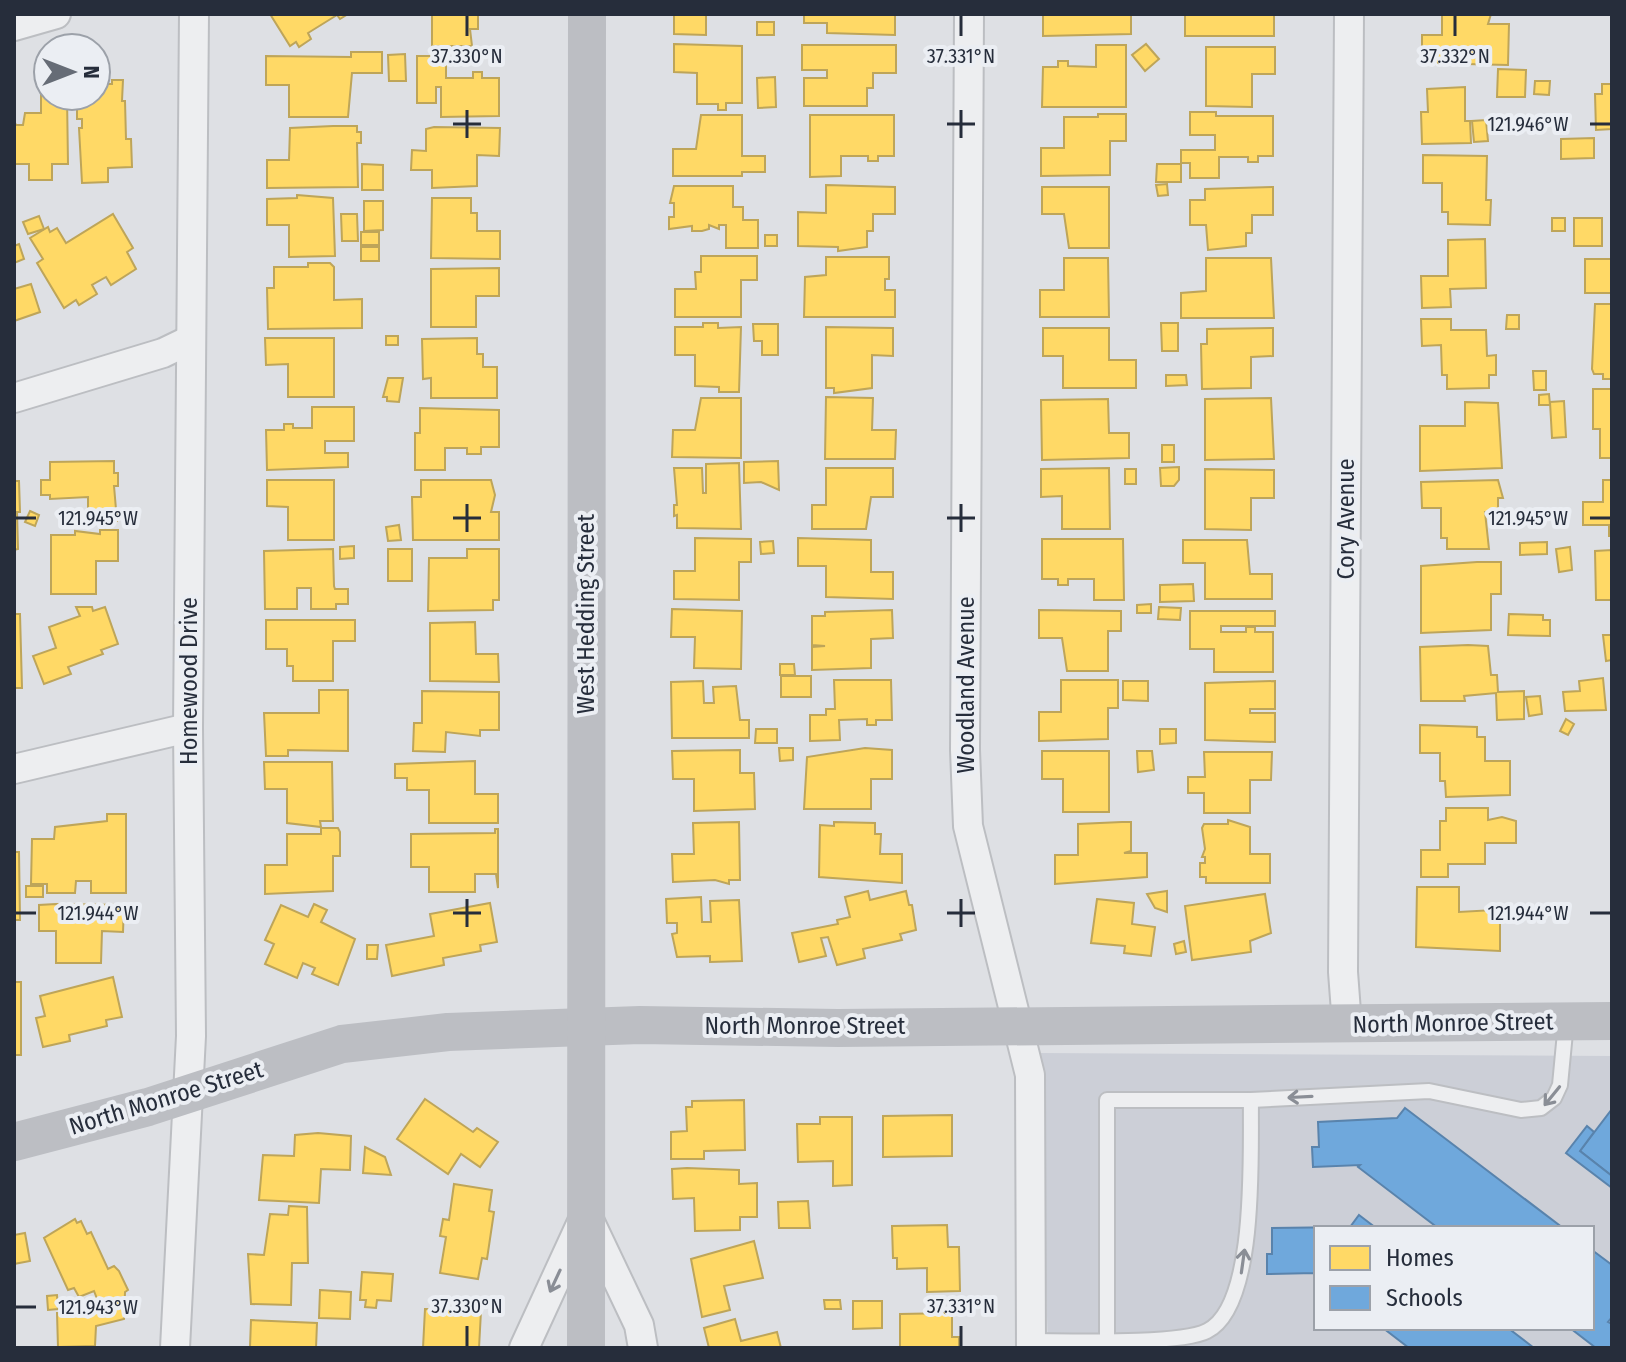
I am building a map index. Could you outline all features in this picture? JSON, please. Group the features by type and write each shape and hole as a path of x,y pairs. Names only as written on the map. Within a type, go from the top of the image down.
{"main road":[{"name":"West Hedding Street","path":"586,1348 587,14"},
{"name":"North Monroe Street","path":"14,1142 188,1094 342,1044 448,1032 586,1030 640,1025 838,1028 1612,1021"}],"street":[{"path":"14,26 56,14"},
{"name":"Homewood Drive","path":"175,1348 191,1031 188,728 194,14"},
{"name":"Woodland Avenue","path":"969,14 965,765 968,826 1015,1025 1030,1075 1031,1344"},
{"name":"Cory Avenue","path":"1347,1025 1343,972 1349,14"},
{"path":"14,398 163,353 190,340"},
{"path":"14,769 188,728"},
{"name":"West Hedding Street","path":"524,1348 586,1214"},
{"name":"West Hedding Street","path":"586,1214 639,1325 643,1348"}],"lane":[{"path":"1107,1339 1107,1100 1251,1100 1429,1091 1521,1110 1541,1108 1554,1098 1560,1085 1566,1021"},
{"path":"1031,1344 1197,1335 1211,1330 1236,1293 1241,1277 1250,1189 1251,1100"}],"shaded area":[{"path":"1039,1053 1612,1056 1612,1348 1048,1348"}],"building: Homes":[{"path":"270,14 348,14 340,19 337,15 308,33 311,39 299,47 296,42 290,46"},
{"path":"432,14 478,14 478,29 470,29 472,46 432,46"},
{"path":"674,14 706,14 706,35 674,34"},
{"path":"804,14 895,14 895,35 827,33 827,23 804,23"},
{"path":"1043,14 1131,14 1131,34 1043,36"},
{"path":"1185,14 1274,14 1274,36 1185,36"},
{"path":"1442,14 1491,14 1488,24 1509,24 1508,65 1422,63 1422,35 1442,35"},
{"path":"757,22 774,22 774,35 757,35"},
{"path":"674,44 742,46 742,103 726,103 726,110 718,110 718,104 697,104 697,73 674,72"},
{"path":"1146,44 1159,59 1145,71 1132,55"},
{"path":"802,45 896,45 896,73 873,73 873,88 867,88 867,106 804,106 804,78 827,78 827,70 802,70"},
{"path":"1096,45 1126,45 1126,107 1042,107 1043,67 1058,67 1058,61 1068,61 1068,66 1096,67"},
{"path":"1206,47 1275,47 1275,74 1252,74 1252,107 1206,106"},
{"path":"351,52 382,52 382,73 352,73 348,117 289,117 289,85 266,85 266,56 351,57"},
{"path":"405,54 406,81 389,81 388,55"},
{"path":"417,56 446,56 446,78 473,78 473,72 482,72 482,78 499,78 499,116 441,117 441,87 436,87 436,103 417,103"},
{"path":"1498,69 1526,70 1525,97 1497,97"},
{"path":"775,77 776,107 758,108 757,78"},
{"path":"112,80 123,80 122,101 125,101 126,139 131,139 132,167 108,168 108,182 82,183 79,128 82,128 82,119 77,119 77,112 112,112"},
{"path":"1535,81 1550,81 1549,95 1534,94"},
{"path":"1602,84 1612,84 1612,129 1596,130 1595,94 1602,94"},
{"path":"1465,87 1465,121 1470,121 1471,143 1422,144 1421,112 1428,112 1427,89"},
{"path":"67,112 68,164 52,164 52,180 29,180 29,164 14,164 14,121 16,125 23,125 25,113"},
{"path":"1190,112 1216,112 1216,116 1273,116 1273,156 1258,156 1258,162 1248,162 1248,157 1219,157 1219,178 1190,178 1190,163 1181,163 1181,150 1215,150 1215,135 1190,135"},
{"path":"1098,114 1126,114 1126,141 1110,141 1110,175 1041,176 1041,148 1064,148 1064,117 1098,117"},
{"path":"701,115 742,115 742,156 765,156 765,172 742,172 742,176 673,176 673,149 696,149"},
{"path":"810,115 894,115 894,156 878,156 878,161 868,161 868,156 841,156 841,176 810,177"},
{"path":"1486,120 1488,141 1474,142 1472,121"},
{"path":"357,126 357,132 361,132 361,143 357,143 358,187 267,188 267,160 289,160 290,128"},
{"path":"500,128 499,156 477,155 477,186 432,188 432,170 411,170 412,150 426,151 426,129"},
{"path":"1594,138 1594,158 1561,159 1561,139"},
{"path":"1423,155 1487,156 1486,200 1491,200 1490,225 1448,224 1448,212 1442,212 1442,183 1423,183"},
{"path":"362,164 383,165 383,190 362,190"},
{"path":"1157,164 1181,164 1181,182 1156,182"},
{"path":"1167,184 1168,195 1158,196 1156,185"},
{"path":"826,185 895,187 895,214 873,214 873,231 867,231 867,247 838,251 838,247 798,246 798,212 826,213"},
{"path":"674,186 733,186 733,207 743,207 743,220 758,220 758,248 726,248 726,225 719,225 719,229 709,225 709,229 702,231 692,231 692,226 669,229 669,217 674,217 674,203 670,203"},
{"path":"1042,187 1109,187 1109,248 1069,248 1064,214 1042,214"},
{"path":"1273,187 1273,215 1252,215 1252,233 1246,233 1246,246 1208,250 1206,225 1190,225 1190,200 1205,200 1205,189"},
{"path":"297,195 333,198 335,256 289,257 289,225 267,225 267,199 297,198"},
{"path":"432,198 471,198 471,213 477,213 477,231 500,231 500,259 431,258"},
{"path":"364,201 383,201 383,230 364,231"},
{"path":"113,214 133,248 127,252 136,269 111,285 106,277 92,285 97,294 79,305 76,300 64,308 37,263 43,259 30,238 48,227 50,232 57,228 66,243"},
{"path":"341,214 357,214 358,241 342,241"},
{"path":"39,216 44,229 28,234 23,222"},
{"path":"1552,218 1565,218 1565,231 1552,231"},
{"path":"1574,218 1602,218 1602,246 1574,246"},
{"path":"361,232 379,232 379,245 361,245"},
{"path":"765,235 777,235 777,246 765,246"},
{"path":"1485,239 1486,288 1450,289 1451,307 1422,308 1421,276 1448,276 1448,240"},
{"path":"19,244 24,259 14,263 14,246"},
{"path":"361,247 379,247 379,261 361,261"},
{"path":"701,256 757,256 757,280 741,280 741,317 675,317 675,289 696,289 695,272 701,272"},
{"path":"826,257 889,257 889,279 885,279 885,290 895,290 895,317 804,317 805,277 826,275"},
{"path":"1064,258 1108,258 1109,317 1040,317 1040,290 1064,290"},
{"path":"1206,258 1271,258 1274,318 1181,318 1181,293 1206,291"},
{"path":"1585,259 1612,259 1612,293 1585,293"},
{"path":"308,263 330,263 334,267 334,300 362,299 362,328 268,329 267,288 274,288 274,267 308,267"},
{"path":"499,268 499,296 476,296 476,327 431,327 431,269"},
{"path":"31,284 40,312 14,321 14,289"},
{"path":"1595,304 1612,304 1612,379 1603,379 1603,374 1594,374 1592,369"},
{"path":"1507,315 1519,315 1519,329 1506,329"},
{"path":"1421,319 1451,319 1451,330 1486,330 1487,356 1496,355 1496,375 1489,375 1489,388 1447,389 1447,375 1442,375 1441,345 1422,346"},
{"path":"703,323 718,323 718,328 741,327 739,392 719,392 719,387 695,386 695,355 675,355 675,327 703,327"},
{"path":"1161,323 1178,323 1178,351 1162,351"},
{"path":"753,324 778,324 778,355 762,355 762,341 754,341"},
{"path":"826,327 893,328 893,356 872,355 872,388 834,393 834,388 826,388"},
{"path":"1043,328 1109,328 1109,360 1136,360 1136,388 1063,388 1063,356 1043,356"},
{"path":"1273,328 1273,356 1251,357 1251,388 1202,389 1201,344 1207,344 1207,329"},
{"path":"386,336 398,336 398,345 386,345"},
{"path":"265,338 334,338 334,397 288,397 288,364 266,365"},
{"path":"477,338 477,354 483,354 483,367 497,367 497,398 431,398 431,378 423,379 422,339"},
{"path":"1533,371 1546,371 1546,390 1534,390"},
{"path":"1166,375 1186,375 1187,385 1166,386"},
{"path":"388,378 403,378 399,402 387,401 387,397 383,397"},
{"path":"1593,389 1612,389 1612,458 1600,458 1600,429 1593,429"},
{"path":"1549,394 1550,405 1539,405 1539,395"},
{"path":"826,397 873,398 872,430 896,430 895,459 825,459"},
{"path":"701,398 741,398 741,458 672,457 673,430 695,430"},
{"path":"1271,398 1274,459 1205,460 1205,399"},
{"path":"1108,399 1109,433 1129,433 1129,458 1042,460 1041,400"},
{"path":"1564,401 1566,437 1552,438 1550,402"},
{"path":"1465,402 1498,403 1502,468 1420,471 1420,426 1465,426"},
{"path":"312,407 354,407 354,441 325,441 325,453 348,453 348,467 267,470 266,430 284,430 284,424 293,424 293,428 312,428"},
{"path":"420,408 499,410 499,447 481,447 481,454 467,454 467,448 445,448 445,470 415,470 415,433 420,433"},
{"path":"1162,445 1174,445 1174,462 1162,462"},
{"path":"114,461 114,473 118,473 118,486 114,486 117,521 88,522 88,497 50,499 50,495 41,495 41,480 50,480 50,462"},
{"path":"778,461 779,490 761,482 744,483 744,462"},
{"path":"739,463 741,529 677,528 674,468 702,468 703,493 706,493 706,464"},
{"path":"1179,467 1179,480 1174,486 1161,486 1160,468"},
{"path":"826,468 893,468 893,497 871,497 866,529 812,529 812,505 826,505"},
{"path":"1109,468 1110,529 1062,529 1062,496 1041,497 1041,469"},
{"path":"1125,469 1136,469 1136,484 1125,484"},
{"path":"1205,469 1274,470 1274,498 1251,498 1251,530 1205,529"},
{"path":"267,480 334,480 334,540 288,540 288,507 267,506"},
{"path":"421,480 491,480 495,495 491,512 499,512 499,540 413,540 412,497 421,497"},
{"path":"1498,480 1503,498 1498,498 1498,512 1485,512 1489,549 1447,549 1447,538 1441,538 1441,508 1422,508 1421,482"},
{"path":"1603,480 1612,480 1612,536 1609,536 1609,525 1583,525 1583,502 1603,502"},
{"path":"14,481 19,481 20,512 17,512 18,549 14,550"},
{"path":"30,511 39,515 35,526 25,522"},
{"path":"399,525 401,540 388,541 386,527"},
{"path":"100,530 118,530 118,561 96,561 96,594 51,594 51,535 75,535 75,531 100,534"},
{"path":"695,538 751,539 751,562 739,562 739,600 674,599 674,571 695,571"},
{"path":"798,538 871,540 871,572 893,572 893,599 826,597 826,566 798,566"},
{"path":"1042,539 1123,539 1124,600 1094,600 1094,579 1068,579 1068,585 1058,585 1058,579 1042,579"},
{"path":"1183,540 1247,540 1250,574 1272,574 1272,599 1205,599 1205,563 1183,563"},
{"path":"773,541 774,553 761,554 760,542"},
{"path":"1547,542 1547,554 1520,555 1520,543"},
{"path":"354,546 354,558 340,559 340,547"},
{"path":"1570,547 1572,570 1559,572 1556,549"},
{"path":"333,549 334,586 335,589 348,589 348,604 336,604 336,609 311,609 311,588 297,588 297,609 265,609 264,551"},
{"path":"388,549 412,549 412,581 388,581"},
{"path":"467,549 499,549 499,600 493,600 493,610 428,611 429,558 467,558"},
{"path":"1612,550 1612,600 1596,600 1595,551"},
{"path":"1501,562 1501,594 1491,594 1491,630 1421,633 1421,566"},
{"path":"1193,584 1194,601 1160,602 1160,585"},
{"path":"1151,604 1151,613 1137,613 1137,605"},
{"path":"76,607 92,607 93,611 105,607 118,644 101,650 103,654 68,667 71,674 44,684 33,656 56,648 49,627 80,616"},
{"path":"1159,607 1181,608 1180,620 1158,619"},
{"path":"672,609 742,611 741,669 694,668 695,637 671,637"},
{"path":"892,610 893,638 871,639 871,668 812,670 812,647 825,646 812,645 812,616 825,616 825,612"},
{"path":"1039,610 1121,611 1121,631 1108,631 1108,671 1067,671 1062,638 1039,638"},
{"path":"1190,611 1275,611 1275,626 1221,626 1221,632 1246,632 1246,627 1255,627 1255,632 1273,632 1273,672 1214,672 1214,649 1190,649"},
{"path":"14,614 20,614 22,688 14,688"},
{"path":"1509,614 1543,615 1543,620 1550,620 1550,636 1508,635"},
{"path":"266,620 355,620 355,641 333,641 333,681 293,681 293,666 287,666 287,649 266,649"},
{"path":"475,622 476,654 498,654 499,682 430,681 430,623"},
{"path":"1603,635 1612,635 1612,660 1606,661"},
{"path":"1488,646 1491,675 1497,675 1498,692 1524,691 1524,719 1497,720 1496,693 1464,696 1465,701 1421,701 1420,647"},
{"path":"780,664 794,664 795,675 780,675"},
{"path":"781,676 811,676 811,697 781,697"},
{"path":"1603,678 1606,710 1565,711 1563,692 1580,691 1579,681"},
{"path":"834,680 891,680 892,720 876,720 876,725 867,725 867,719 839,720 840,740 810,741 810,715 826,715 826,709 835,709"},
{"path":"1061,680 1118,680 1118,708 1108,708 1108,739 1039,741 1039,712 1061,712"},
{"path":"703,681 704,703 714,703 713,687 736,686 740,720 749,720 749,738 672,738 671,682"},
{"path":"1123,681 1148,681 1148,701 1123,700"},
{"path":"1275,681 1275,709 1250,709 1250,713 1275,713 1275,742 1205,740 1205,683"},
{"path":"319,690 348,690 348,751 288,750 288,756 266,756 264,713 319,713"},
{"path":"422,691 499,692 499,730 480,730 480,736 446,732 445,752 413,751 414,723 422,723"},
{"path":"1540,696 1542,714 1529,716 1526,697"},
{"path":"1566,719 1574,724 1568,735 1560,731"},
{"path":"1420,725 1477,727 1477,737 1485,737 1485,761 1510,761 1510,795 1446,797 1445,781 1440,781 1440,753 1420,753"},
{"path":"756,729 777,729 777,743 755,743"},
{"path":"1160,729 1176,729 1176,743 1160,744"},
{"path":"779,748 793,748 793,760 780,761"},
{"path":"865,748 892,750 892,779 871,779 871,809 804,809 807,757"},
{"path":"740,750 740,773 754,773 755,809 694,811 694,779 673,779 672,751"},
{"path":"1042,751 1109,751 1109,812 1063,812 1063,779 1042,779"},
{"path":"1137,751 1152,751 1154,770 1138,772"},
{"path":"1204,752 1272,752 1271,780 1250,780 1250,813 1204,813 1204,793 1188,793 1188,777 1205,777"},
{"path":"475,761 475,794 498,794 498,823 429,823 429,790 407,790 407,778 395,778 395,764"},
{"path":"264,762 332,762 333,821 320,821 321,827 287,823 287,789 265,789"},
{"path":"1446,808 1488,808 1488,820 1502,817 1516,821 1516,843 1485,843 1485,864 1448,864 1448,877 1421,877 1421,850 1440,850 1440,821 1446,821"},
{"path":"107,814 126,814 126,893 91,893 91,881 76,881 75,893 47,893 47,884 31,884 32,839 54,839 55,827 107,821"},
{"path":"1228,820 1250,827 1250,854 1270,854 1270,883 1206,883 1206,877 1200,877 1200,863 1205,863 1205,857 1202,857 1205,849 1202,828 1204,824 1228,824"},
{"path":"739,822 740,880 729,880 729,884 715,880 673,882 672,854 694,854 693,823"},
{"path":"834,822 875,823 875,834 881,834 880,854 902,854 902,883 819,877 820,825 834,826"},
{"path":"1131,822 1131,851 1124,853 1147,853 1147,877 1055,884 1055,855 1078,855 1078,824"},
{"path":"321,828 338,828 340,832 340,856 333,856 333,891 265,894 265,865 287,865 287,834 321,834"},
{"path":"498,829 498,888 496,874 475,874 475,892 429,892 429,867 411,867 411,834 495,833"},
{"path":"14,852 19,852 20,920 14,920"},
{"path":"26,886 43,886 43,897 26,897"},
{"path":"1417,887 1459,887 1459,912 1494,910 1494,920 1500,920 1500,951 1416,947"},
{"path":"868,891 870,900 906,891 916,930 900,934 902,940 863,949 865,958 837,965 828,937 821,938 826,956 799,962 792,933 838,924 837,920 850,917 845,897"},
{"path":"1167,891 1167,912 1155,908 1147,894"},
{"path":"1265,894 1271,933 1250,941 1251,952 1192,960 1185,906"},
{"path":"701,897 702,922 711,922 710,901 739,900 742,961 710,962 710,956 677,957 672,934 677,933 677,923 667,923 666,899"},
{"path":"1097,899 1134,903 1132,924 1155,927 1151,956 1124,953 1125,946 1091,943"},
{"path":"490,903 497,942 480,945 481,951 443,958 444,965 392,976 386,945 434,936 430,914"},
{"path":"314,904 327,910 321,922 355,939 338,985 312,974 315,968 303,963 297,978 265,964 274,944 265,940 281,905 308,917"},
{"path":"39,905 124,905 123,932 102,931 101,963 56,963 56,931 39,931"},
{"path":"1184,941 1186,952 1176,954 1174,944"},
{"path":"367,945 378,945 377,959 367,959"},
{"path":"113,977 122,1017 106,1020 107,1026 69,1035 70,1041 43,1047 36,1018 45,1016 40,996"},
{"path":"14,982 21,982 21,1055 14,1055"},
{"path":"425,1099 473,1132 477,1128 498,1142 480,1167 461,1154 448,1174 397,1139"},
{"path":"744,1100 745,1150 704,1151 704,1159 671,1159 671,1132 687,1131 686,1107 692,1107 692,1101"},
{"path":"952,1115 952,1156 883,1157 883,1116"},
{"path":"820,1117 852,1117 852,1185 833,1186 833,1161 798,1162 797,1124 820,1124"},
{"path":"318,1133 351,1136 350,1170 321,1169 319,1203 259,1200 263,1155 294,1156 295,1135"},
{"path":"365,1147 385,1157 391,1175 363,1173"},
{"path":"672,1169 739,1170 739,1184 757,1183 757,1217 740,1217 740,1230 695,1231 694,1198 673,1199"},
{"path":"454,1184 492,1190 489,1211 494,1212 487,1259 482,1258 478,1279 440,1273 446,1237 440,1236 443,1219 449,1220"},
{"path":"808,1201 810,1228 779,1228 778,1202"},
{"path":"289,1206 307,1207 308,1263 292,1263 291,1305 251,1304 248,1254 264,1255 270,1214 288,1215"},
{"path":"75,1219 77,1223 81,1221 87,1234 91,1232 108,1269 114,1266 119,1271 128,1290 125,1292 124,1319 96,1326 95,1346 58,1347 57,1313 93,1314 101,1309 94,1291 79,1297 74,1288 68,1290 44,1238"},
{"path":"947,1225 948,1247 959,1247 960,1291 927,1292 927,1268 897,1269 897,1258 893,1258 892,1226"},
{"path":"25,1233 30,1261 14,1264 14,1235"},
{"path":"754,1241 763,1278 724,1286 730,1310 702,1317 691,1259"},
{"path":"362,1272 393,1274 391,1301 377,1300 376,1308 365,1307 366,1300 360,1300"},
{"path":"320,1290 351,1292 350,1319 319,1318"},
{"path":"57,1295 58,1309 48,1310 47,1296"},
{"path":"824,1300 840,1300 841,1309 825,1309"},
{"path":"853,1301 882,1301 882,1328 853,1329"},
{"path":"425,1309 481,1311 479,1348 423,1348"},
{"path":"952,1313 952,1337 959,1337 959,1348 900,1348 900,1314"},
{"path":"735,1319 741,1341 777,1332 781,1348 709,1348 704,1328"},
{"path":"251,1320 317,1323 316,1348 243,1348 250,1347"}],"building: Schools":[{"path":"1405,1108 1560,1226 1435,1226 1358,1167 1360,1165 1313,1167 1312,1147 1319,1147 1318,1122 1397,1118"},
{"path":"1612,1109 1612,1176 1580,1151"},
{"path":"1587,1126 1594,1132 1580,1151 1612,1176 1612,1188 1566,1153"},
{"path":"1359,1215 1373,1226 1351,1226"},
{"path":"1314,1227 1314,1273 1267,1274 1267,1254 1272,1254 1272,1228"},
{"path":"1594,1252 1612,1265 1612,1317 1608,1322 1612,1324 1612,1348 1596,1348 1573,1330 1594,1330"},
{"path":"1386,1330 1511,1330 1534,1348 1409,1348"}]}
